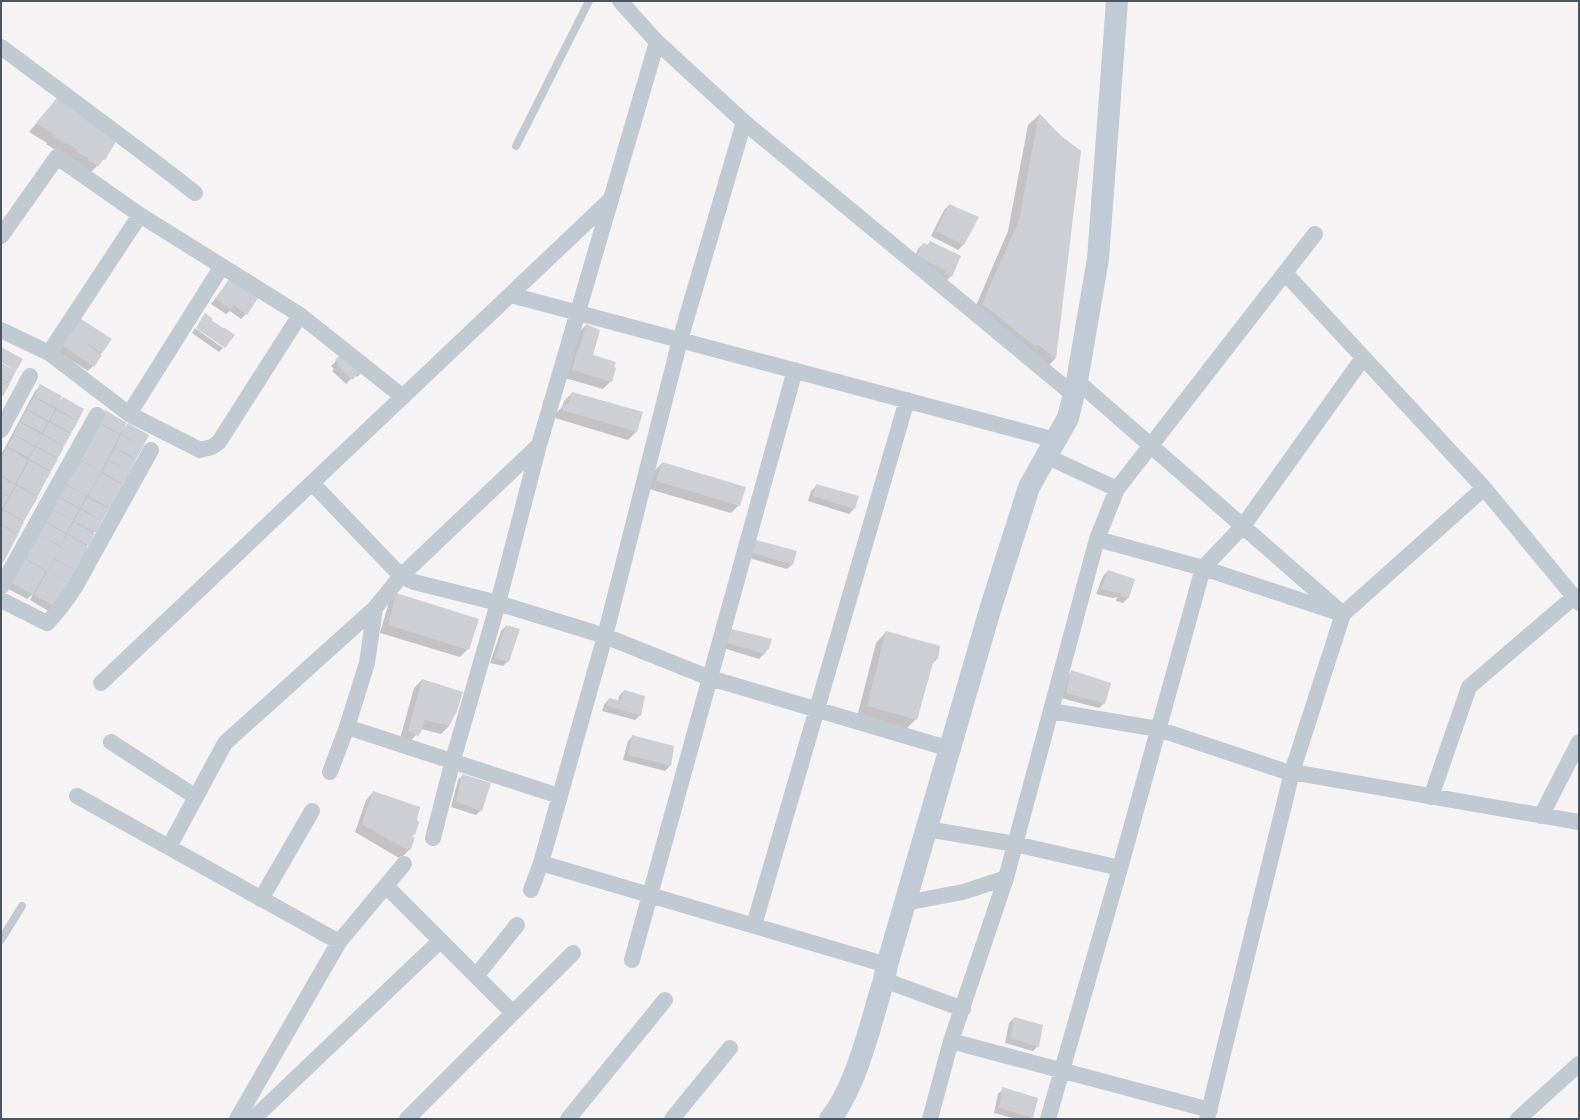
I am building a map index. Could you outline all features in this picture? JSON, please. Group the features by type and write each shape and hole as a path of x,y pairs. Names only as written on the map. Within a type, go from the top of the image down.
{"street":[{"path":"620,1 657,42 744,122 1076,388 1151,445 1343,614"},
{"path":"830,1119 839,1108 857,1067 886,972 990,610 1029,486 1068,418 1076,388 1098,259 1117,1"},
{"path":"433,838 453,760 498,603 539,445 657,42"},
{"path":"1,47 142,151 195,194"},
{"path":"532,890 605,636 680,340 744,122"},
{"path":"1,236 57,157 140,215 300,315 403,397"},
{"path":"101,683 610,201"},
{"path":"49,353 140,215"},
{"path":"930,1119 951,1041 1006,878 1097,539 1117,489 1315,234"},
{"path":"129,414 222,266"},
{"path":"1285,273 1484,488 1577,600 1469,687 1431,797"},
{"path":"511,295 907,400 1051,448 1117,489"},
{"path":"1,330 49,353 129,414 200,450 212,447 219,442 300,315"},
{"path":"1048,1119 1120,868 1203,568 1243,526 1364,358"},
{"path":"632,960 795,370"},
{"path":"1,430 30,376"},
{"path":"754,925 907,400"},
{"path":"1,587 97,414"},
{"path":"169,847 225,743 375,608 401,576 539,445"},
{"path":"1,600 47,623 56,614 64,605 75,587 151,450"},
{"path":"312,483 401,576 414,582 498,603 605,636 710,678 950,749"},
{"path":"951,1041 1062,1070 1209,1114 1292,772 1343,614 1484,488"},
{"path":"1097,539 1203,568 1343,614"},
{"path":"330,772 347,727 367,663 375,608"},
{"path":"1051,711 1158,729 1290,773 1292,772 1579,822"},
{"path":"347,727 453,760 559,796"},
{"path":"111,742 196,796"},
{"path":"1541,816 1579,742"},
{"path":"76,796 339,942"},
{"path":"261,899 312,811"},
{"path":"927,829 1015,844 1120,868"},
{"path":"541,862 754,925 886,972 963,1009"},
{"path":"237,1119 339,942 404,864"},
{"path":"905,903 957,893 1006,878"},
{"path":"386,886 513,1013"},
{"path":"476,976 517,925"},
{"path":"253,1119 440,941"},
{"path":"407,1119 573,953"},
{"path":"568,1119 665,1000"},
{"path":"672,1119 730,1048"},
{"path":"1518,1119 1579,1064"}],"lane":[{"path":"516,146 589,1"},
{"path":"1,940 22,906"}],"building":[{"path":"57,98 117,140 105,160 102,160 99,166 87,160 89,158 76,152 78,150 68,143 65,144 36,123"},
{"path":"1039,113 1061,136 1081,151 1056,359 1039,345 1035,346 982,304 1019,220"},
{"path":"949,204 979,217 964,245 936,231"},
{"path":"930,241 961,256 952,277 945,273 946,271 917,256 923,243 928,245"},
{"path":"230,278 258,298 247,315 234,305 232,310 215,299"},
{"path":"205,313 213,319 211,320 235,335 225,348 196,328"},
{"path":"78,317 112,339 102,353 83,341 102,355 94,367 62,345 70,332 73,334 70,330"},
{"path":"586,324 600,330 593,355 616,362 612,382 572,370"},
{"path":"1,347 23,359 16,371 1,362"},
{"path":"344,351 361,371 352,380 337,365 338,363 335,360"},
{"path":"1,363 16,371 10,383 1,378"},
{"path":"1,379 10,384 3,396 1,395"},
{"path":"40,384 62,396 56,408 34,396"},
{"path":"572,392 643,412 637,432 562,410 564,404 568,404"},
{"path":"34,397 55,409 49,421 27,409"},
{"path":"63,397 84,409 78,421 56,408"},
{"path":"27,410 48,422 42,433 20,421"},
{"path":"56,410 78,422 71,433 50,421"},
{"path":"105,410 127,423 120,434 99,422"},
{"path":"20,422 43,435 35,446 14,434"},
{"path":"49,422 71,434 64,446 43,434"},
{"path":"99,423 120,435 101,472 79,459"},
{"path":"128,423 149,435 143,447 121,434"},
{"path":"14,435 35,447 29,458 7,446"},
{"path":"43,435 64,447 58,458 36,446"},
{"path":"121,435 143,447 136,459 115,447"},
{"path":"7,447 28,460 15,484 1,475 1,458"},
{"path":"36,447 58,459 51,471 29,459"},
{"path":"115,448 136,460 130,472 108,459"},
{"path":"29,460 51,472 44,484 23,472"},
{"path":"79,460 101,472 87,496 66,484"},
{"path":"108,460 130,472 123,484 102,472"},
{"path":"662,462 746,487 740,506 656,481"},
{"path":"23,472 44,484 38,496 16,484"},
{"path":"101,473 123,485 110,508 88,496"},
{"path":"1,477 15,485 9,496 1,492"},
{"path":"65,484 86,496 80,508 58,496"},
{"path":"816,484 859,496 855,509 813,496"},
{"path":"16,485 38,497 31,509 10,497"},
{"path":"1,493 9,497 1,510"},
{"path":"10,497 31,509 24,521 3,509"},
{"path":"58,497 79,509 73,521 51,508"},
{"path":"87,497 109,509 102,521 81,508"},
{"path":"51,509 73,521 66,533 45,521"},
{"path":"80,509 102,521 96,533 74,521"},
{"path":"3,510 24,522 18,534 1,524 1,513"},
{"path":"45,522 66,534 60,546 38,534"},
{"path":"74,522 95,534 89,546 67,533"},
{"path":"1,525 18,535 5,559 1,556"},
{"path":"38,534 60,547 47,571 25,558"},
{"path":"67,534 88,547 76,571 54,558"},
{"path":"756,540 797,551 793,565 753,553"},
{"path":"1,557 5,559 1,566"},
{"path":"25,559 46,571 33,595 12,583"},
{"path":"54,559 76,571 69,583 52,574 69,584 56,607 34,595"},
{"path":"1108,570 1135,579 1129,598 1121,596 1121,592 1119,593 1101,589"},
{"path":"396,593 479,619 469,650 388,625"},
{"path":"506,625 520,629 509,662 495,658"},
{"path":"731,629 772,639 769,649 765,654 727,643"},
{"path":"886,631 940,646 938,659 934,659 917,720 867,706"},
{"path":"1071,670 1111,683 1105,704 1066,693"},
{"path":"422,679 463,692 457,711 449,726 425,720 423,728 418,736 408,731"},
{"path":"624,690 645,696 641,716 607,706 609,698 621,701"},
{"path":"632,735 674,746 671,766 628,755"},
{"path":"462,774 491,783 482,811 456,802"},
{"path":"373,791 420,807 417,820 419,822 415,835 413,833 412,838 415,837 411,849 408,848 407,850 362,824"},
{"path":"1014,1017 1043,1025 1039,1047 1010,1038"},
{"path":"1002,1087 1038,1098 1033,1118 999,1108"}]}
